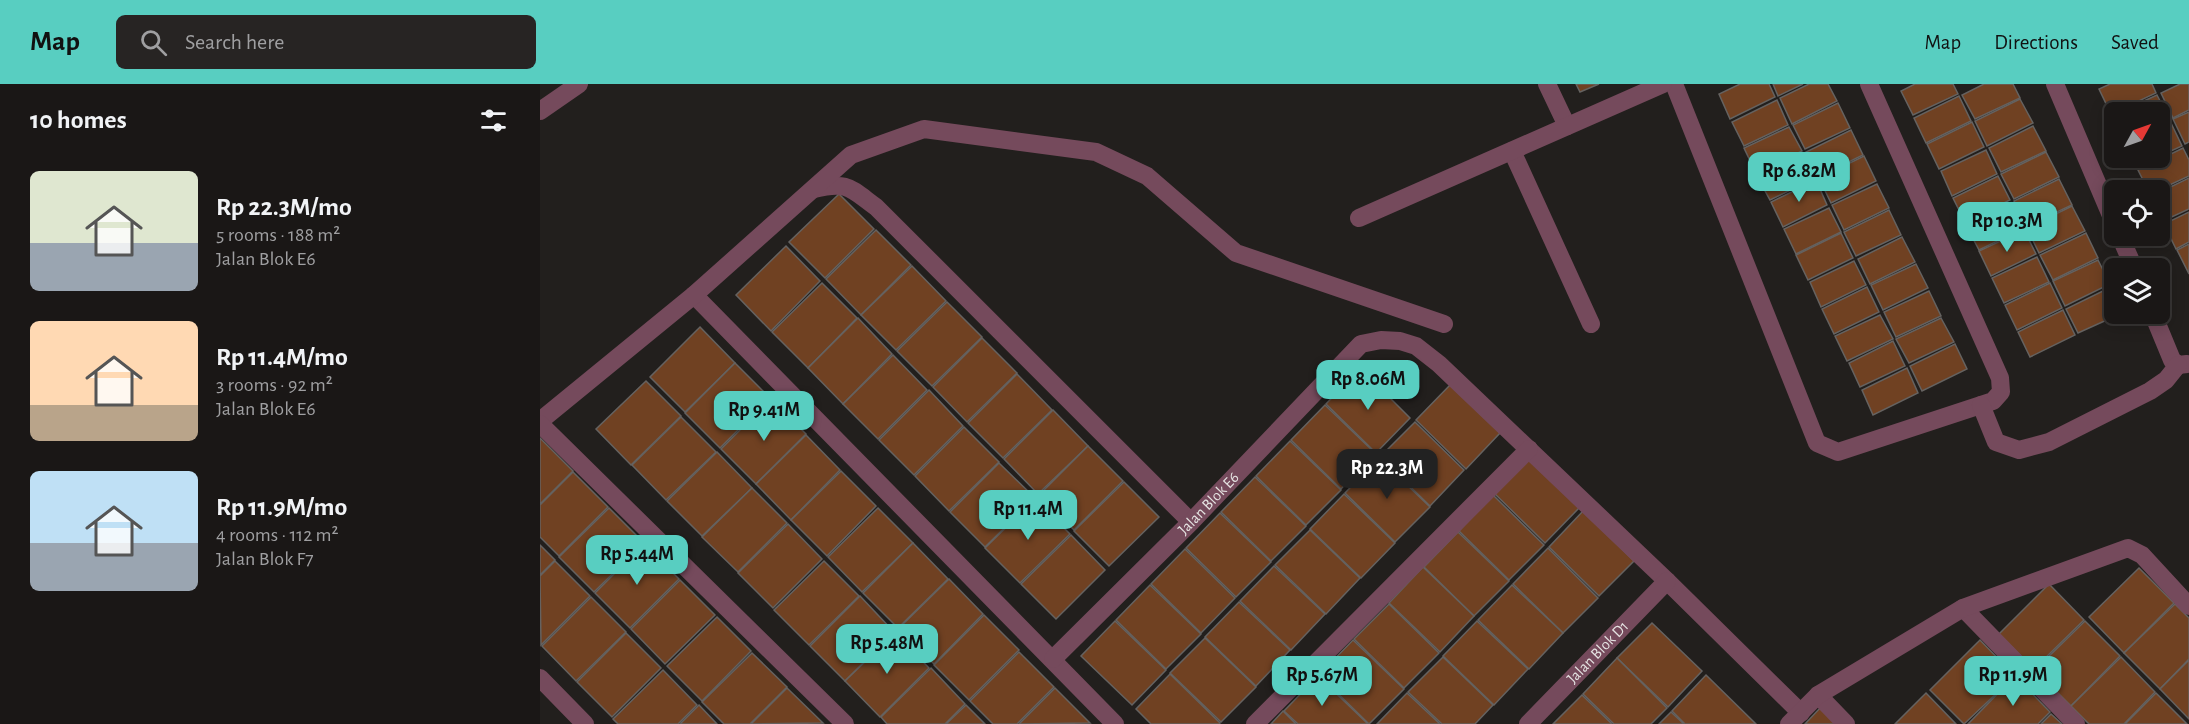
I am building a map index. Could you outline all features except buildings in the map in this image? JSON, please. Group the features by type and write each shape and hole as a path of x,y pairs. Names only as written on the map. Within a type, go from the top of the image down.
{"street":[{"path":"1547,84 1567,126"},
{"path":"1359,218 1663,84"},
{"path":"1674,84 1817,443 1838,452 1993,401 2001,392 2000,378 1869,84"},
{"path":"2055,84 2104,199"},
{"path":"540,111 575,85"},
{"path":"845,724 540,423 694,295 851,155 924,129 1096,152 1147,176 1236,253 1444,324"},
{"path":"1512,151 1591,324"},
{"path":"814,189 834,184 849,187 876,207 1191,522"},
{"path":"694,295 1115,724"},
{"path":"1981,405 1996,442 2019,450 2049,442 2150,392 2183,364 2172,360 2157,324"},
{"name":"Jalan Blok E6","path":"1053,659 1191,522 1361,344 1382,340 1400,340 1416,346 1479,400 1529,448"},
{"path":"1255,724 1529,448 1667,581 1795,718 1818,695 1963,608 2128,548 2142,555 2189,606"},
{"name":"Jalan Blok D1","path":"1528,724 1667,581"},
{"path":"1963,608 2076,724"},
{"path":"540,678 585,724"},
{"path":"1818,695 1846,724"}]}
